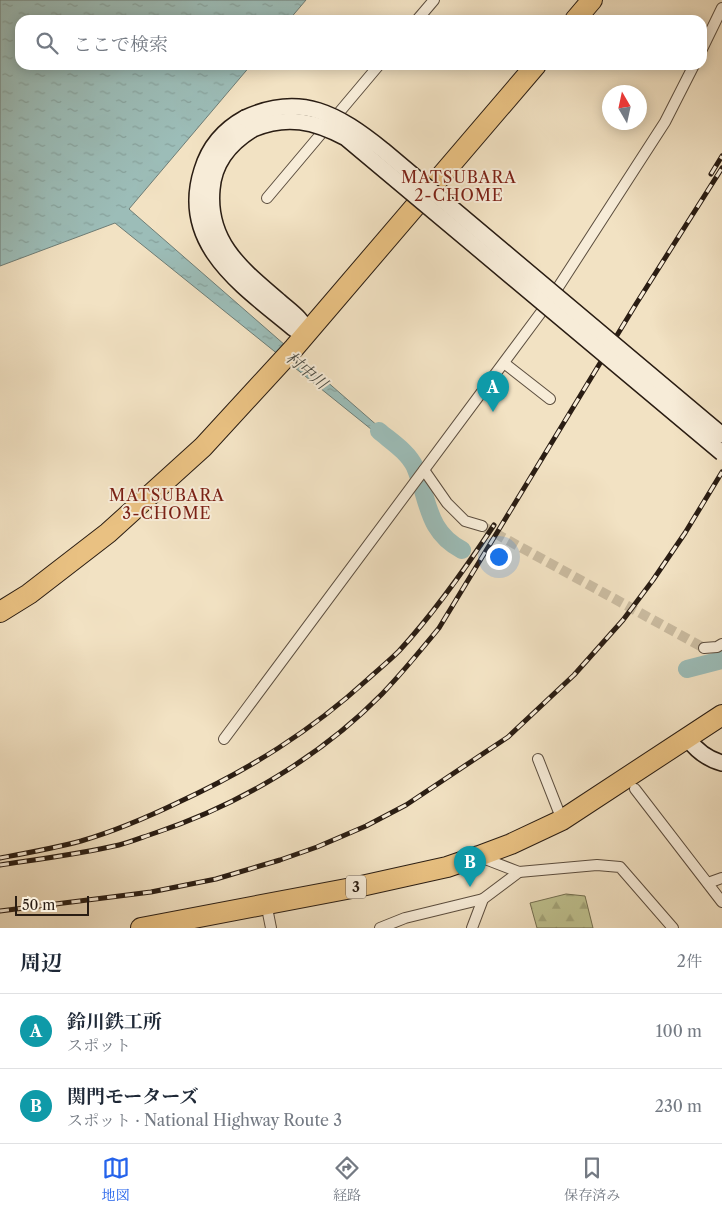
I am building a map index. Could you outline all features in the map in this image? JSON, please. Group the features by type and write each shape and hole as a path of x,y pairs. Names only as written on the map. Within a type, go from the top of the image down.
{"highway":[{"path":"564,15 576,0"},
{"path":"579,15 592,0"},
{"path":"0,612 28,594 108,533 203,447 272,364 378,228 517,70"},
{"path":"295,334 532,70"},
{"path":"0,598 98,524 196,439 272,364"},
{"name":"3","path":"562,820 593,812 635,789 692,744 722,715"},
{"name":"3","path":"144,928 447,867 510,844 562,820 692,744 722,732"}],"street":[{"path":"421,15 434,0"},
{"path":"707,39 722,8"},
{"path":"267,198 375,70"},
{"path":"224,740 548,303 665,122 691,70"},
{"path":"249,124 267,110 298,106 328,114 349,125 382,150 722,435"},
{"path":"295,334 223,267 207,243 199,218 197,192 199,180 208,155 222,134 232,125 294,121 322,126 346,138 722,453"},
{"path":"504,363 550,398"},
{"path":"424,470 448,503 465,521 482,526"},
{"path":"704,648 717,648 722,644"},
{"path":"692,744 706,757 722,763"},
{"path":"538,759 562,820"},
{"path":"635,789 722,902"},
{"path":"479,856 519,872 597,865 620,867 673,928"},
{"path":"380,928 405,918 483,899 519,872"},
{"path":"708,883 722,878"},
{"path":"472,928 483,899"},
{"path":"266,903 271,928"}],"green space":[{"path":"566,894 585,896 593,928 537,928 530,903"}],"water":[{"path":"0,0 306,0 293,15 15,15 15,70 247,70 129,209 395,441 398,446 392,446 115,223 0,266"}],"waterway":[{"name":"村中川","path":"379,431 412,462 420,479 430,514 435,524 441,534 462,550"},
{"name":"村中川","path":"687,669 722,660"}],"tunnel":[{"path":"482,526 704,648"}],"railway":[{"path":"711,174 722,156"},
{"path":"0,865 75,854 119,845 186,822 277,777 332,738 382,694 439,628 636,304 722,168"},
{"path":"0,911 151,892 216,879 317,847 366,826 406,805 508,737 574,675 623,620 653,580 685,533 722,472"},
{"path":"0,858 81,841 143,818 167,808 255,763 301,733 346,698 399,651 449,590 494,525"}],"place":[{"name":"鈴川鉄工所","path":"493,412"},
{"name":"関門モーターズ","path":"470,887"}],"district":[{"name":"MATSUBARA 2-CHOME","path":"459,186"},
{"name":"MATSUBARA 3-CHOME","path":"167,504"}]}
